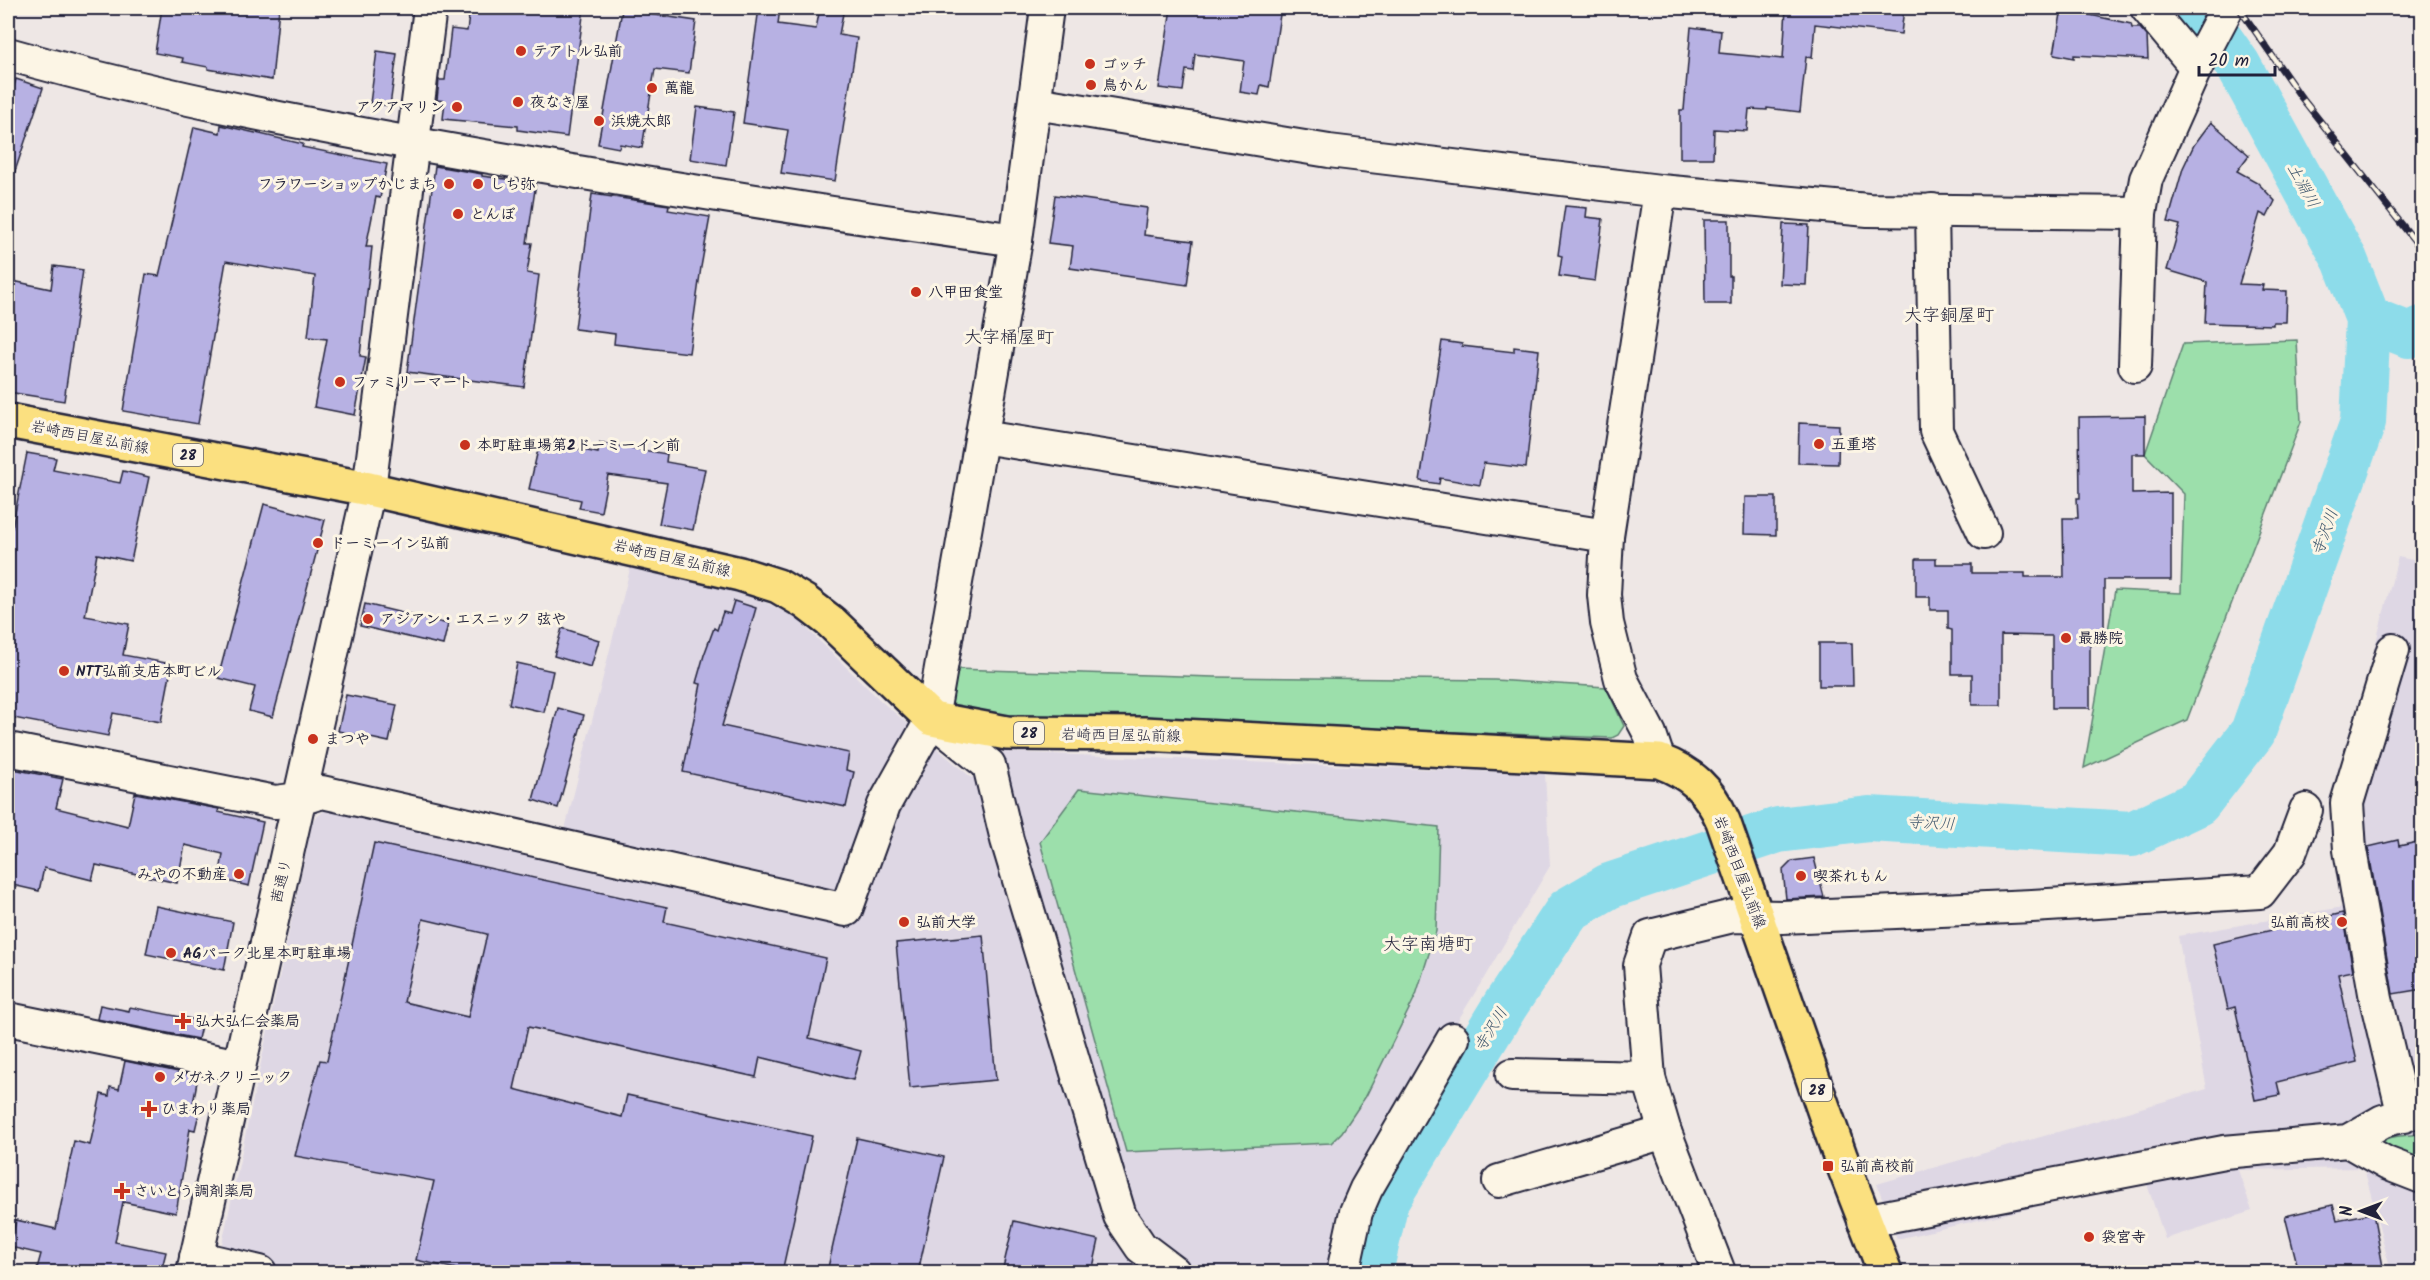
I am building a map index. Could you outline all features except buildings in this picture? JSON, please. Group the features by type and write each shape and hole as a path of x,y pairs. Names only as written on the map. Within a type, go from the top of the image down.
{"main road":[{"name":"岩崎西目屋弘前線","path":"8,421 369,489 740,574 778,586 806,602 831,622 932,719 1007,733 1144,734 1659,761 1679,768 1697,780 1723,821 1864,1221 1885,1272"}],"street":[{"name":"茜通り","path":"195,1265 369,489 430,8"},
{"path":"8,749 274,802 300,799 322,792 846,910 884,805 932,719 1016,240 1047,8"},
{"path":"2147,8 2196,67"},
{"path":"2135,366 2140,213 2146,179 2196,67 2227,8"},
{"path":"8,54 155,91 414,144 612,178 1016,240"},
{"path":"1035,103 1329,152 1660,190 1868,210 2140,213"},
{"path":"1659,761 1650,734 1622,679 1607,623 1604,595 1607,536 1660,190"},
{"path":"1932,210 1936,431 1983,533"},
{"path":"982,437 1607,536"},
{"path":"1864,1221 2224,1152 2348,1141 2383,1121 2413,1113 2376,999 2350,850 2347,803 2393,650"},
{"path":"932,719 989,765 1007,840 1120,1216 1141,1247 1173,1272"},
{"path":"1719,1272 1665,1132 1649,1078 1640,965 1650,936 1755,911 2032,906 2260,892 2290,853 2306,810"},
{"path":"8,1019 240,1066"},
{"path":"1343,1272 1356,1212 1366,1189 1454,1039"},
{"path":"1512,1075 1649,1078"},
{"path":"1499,1181 1665,1132"},
{"path":"2348,1141 2386,1162 2422,1177"},
{"path":"195,1265 254,1272"}],"shaded area":[{"name":"弘前高校","path":"2398,557 2422,562 2422,1272 2391,1272 2364,1168 2238,1170 2252,1211 2165,1239 2146,1181 1897,1239 1877,1184 2207,1089 2178,936 2343,907 2334,804"},
{"name":"弘前大学","path":"631,565 757,598 796,618 882,702 972,778 1004,752 1545,774 1550,866 1365,1172 1338,1272 216,1272 313,820 329,807 558,857"}],"green space":[{"path":"2297,340 2301,422 2187,720 2084,768 2115,590 2181,593 2184,494 2145,454 2183,344"},
{"path":"955,669 1214,677 1495,680 1606,687 1624,726 1618,735 1612,738 978,714 952,706"},
{"path":"1079,789 1439,827 1436,931 1416,995 1366,1096 1342,1132 1331,1143 1126,1152 1040,842"},
{"path":"2422,1133 2422,1165 2392,1148 2383,1146 2382,1141 2386,1139"}],"waterway":[{"name":"寺沢川","path":"1370,1272 1386,1201 1506,1004 1568,910 1609,886 1778,830 1869,819 2132,834 2198,803 2253,732 2363,422 2368,319 2345,260 2238,65 2198,8"},
{"name":"土淵川","path":"2368,319 2409,335 2422,329"}],"railway":[{"path":"2239,8 2301,97 2422,250"}],"place":[{"name":"テアトル弘前","path":"521,51"},
{"name":"ゴッチ","path":"1090,64"},
{"name":"鳥かん","path":"1091,85"},
{"name":"萬龍","path":"652,88"},
{"name":"夜なき屋","path":"518,102"},
{"name":"アクアマリン","path":"457,107"},
{"name":"浜焼太郎","path":"599,121"},
{"name":"フラワーショップかじまち","path":"449,184"},
{"name":"しち弥","path":"478,184"},
{"name":"とんぼ","path":"458,214"},
{"name":"八甲田食堂","path":"916,292"},
{"name":"ファミリーマート","path":"340,382"},
{"name":"五重塔","path":"1819,444"},
{"name":"本町駐車場第2ドーミーイン前","path":"465,445"},
{"name":"ドーミーイン弘前","path":"318,543"},
{"name":"アジアン・エスニック 弦や","path":"368,619"},
{"name":"最勝院","path":"2066,638"},
{"name":"NTT弘前支店本町ビル","path":"64,671"},
{"name":"まつや","path":"313,739"},
{"name":"みやの不動産","path":"239,874"},
{"name":"喫茶れもん","path":"1801,876"},
{"name":"弘前大学","path":"904,922"},
{"name":"弘前高校","path":"2342,922"},
{"name":"AGパーク北星本町駐車場","path":"171,953"},
{"name":"弘大弘仁会薬局","path":"183,1021"},
{"name":"メガネクリニック","path":"160,1077"},
{"name":"ひまわり薬局","path":"149,1109"},
{"name":"弘前高校前","path":"1828,1166"},
{"name":"さいとう調剤薬局","path":"122,1191"},
{"name":"袋宮寺","path":"2089,1237"}],"district":[{"name":"大字銅屋町","path":"1949,315"},
{"name":"大字桶屋町","path":"1009,337"},
{"name":"大字南塘町","path":"1428,944"}]}
